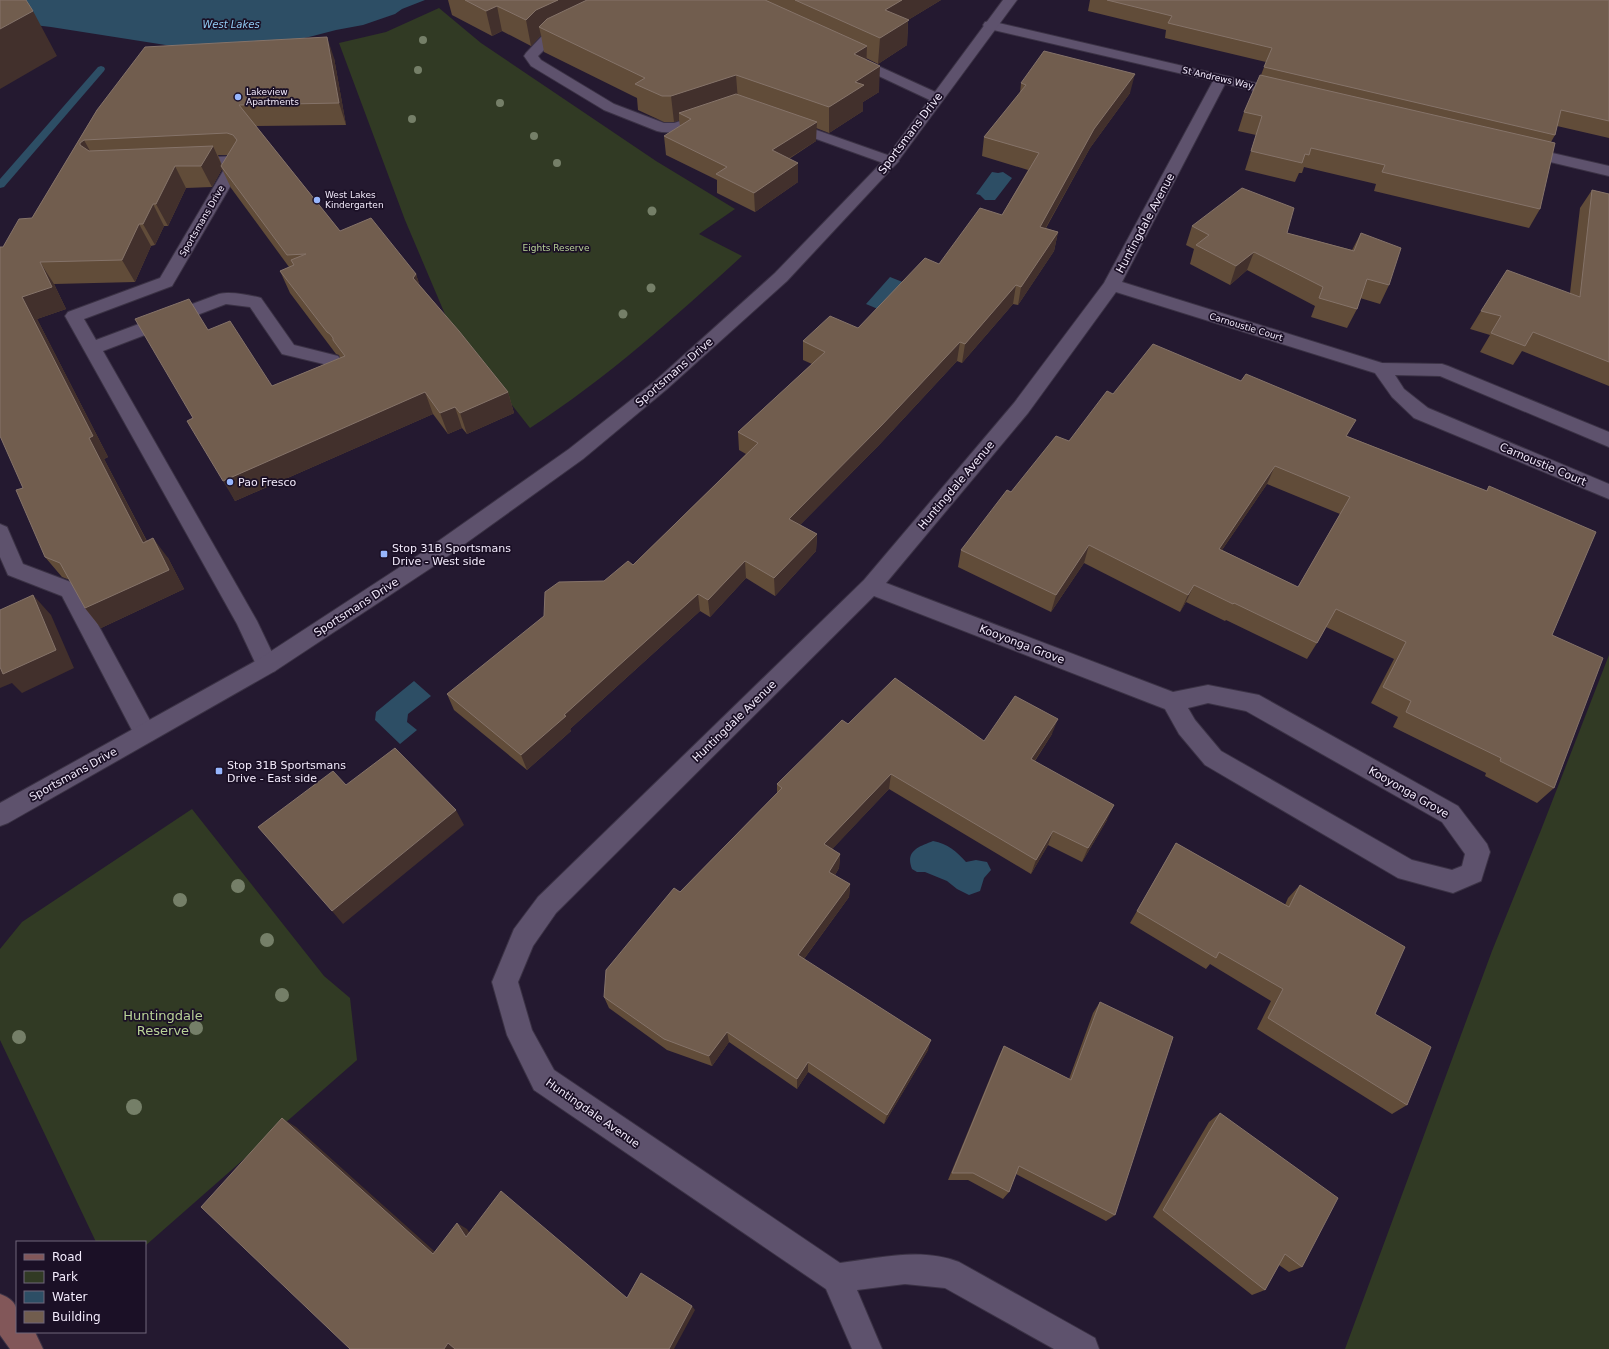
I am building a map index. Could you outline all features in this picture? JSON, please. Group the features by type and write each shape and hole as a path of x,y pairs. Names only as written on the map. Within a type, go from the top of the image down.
{"main road":[{"path":"0,1309 16,1332"},
{"path":"17,1333 28,1349"}],"street":[{"name":"Sportsmans Drive","path":"0,815 266,665 427,560 576,454 661,385 781,277 891,161 990,25 1010,0"},
{"path":"580,24 546,40 531,56 536,63 608,107 662,128 676,128 718,112"},
{"name":"St Andrews Way","path":"990,25 1298,97"},
{"path":"845,55 937,98"},
{"name":"Huntingdale Avenue","path":"837,1278 544,1080 520,1035 505,982 523,938 546,905 871,586 1021,408 1112,285 1221,79"},
{"path":"774,119 891,161"},
{"path":"1508,147 1609,171"},
{"name":"Sportsmans Drive","path":"173,163 237,161 166,282 74,316 246,621 266,665"},
{"name":"Carnoustie Court","path":"1112,285 1381,369 1442,370 1609,440"},
{"path":"93,348 225,298 255,302 288,350 332,360"},
{"name":"Carnoustie Court","path":"1381,369 1398,393 1421,412 1609,492"},
{"path":"0,532 8,572 69,590 146,733"},
{"name":"Kooyonga Grove","path":"871,586 1173,702 1208,694 1251,702 1450,814 1478,852 1472,873 1453,882 1406,870 1213,758 1188,727 1173,702"},
{"path":"867,1349 837,1278 905,1268 948,1273 1084,1349"}],"green space":[{"name":"Eights Reserve","path":"439,8 481,43 656,161 735,209 699,234 742,256 666,324 613,368 586,389 530,428 450,326 405,220 339,43 386,32"},
{"path":"1609,655 1609,1349 1345,1349 1492,951"},
{"name":"Huntingdale Reserve","path":"192,809 324,976 350,998 357,1060 146,1245 146,1241 96,1241 0,1040 0,949 22,922"}],"water":[{"name":"West Lakes","path":"0,0 425,0 402,9 395,14 363,25 271,45 172,46 51,27 0,21"},
{"path":"992,172 1003,172 1012,178 995,200 985,200 980,195 976,194"},
{"path":"890,277 910,285 885,312 866,304"},
{"path":"414,681 431,696 408,714 407,722 417,730 400,744 375,720 376,712"},
{"path":"933,841 951,848 966,862 976,860 987,862 991,870 984,878 980,891 969,895 957,889 947,881 925,872 917,872 912,869 910,858 914,850"}],"building":[{"path":"0,0 26,0 33,11 0,29"},
{"path":"465,0 558,0 536,10 526,20 497,6 486,11"},
{"path":"587,0 765,0 867,46 854,54 880,66 855,82 864,85 829,107 736,75 671,96 662,96 635,84 645,78 539,27 547,19"},
{"path":"795,0 902,0 885,10 909,20 880,38"},
{"path":"1107,0 1609,0 1609,121 1561,110 1555,135 1264,67 1272,48 1168,23 1172,16"},
{"path":"327,37 339,103 239,105 340,231 371,218 416,274 413,278 459,331 508,392 460,413 455,407 440,413 425,392 223,481 187,421 193,418 135,319 189,299 208,330 230,321 272,386 345,356 330,334 280,271 294,265 291,260 306,254 287,255 221,166 237,140 233,135 227,133 84,140 80,143 80,145 89,151 213,146 201,166 175,166 156,204 153,204 143,224 139,224 122,260 40,262 52,287 22,297 93,436 89,438 143,543 153,538 169,570 85,608 60,563 45,557 16,490 23,488 0,436 0,247 3,247 19,219 32,218 97,110 145,47"},
{"path":"1044,51 1135,74 1094,129 1040,227 1058,232 1021,287 1016,285 965,344 960,342 881,426 789,519 817,534 774,578 745,561 708,600 698,594 564,715 566,716 521,755 447,694 544,616 545,592 559,582 604,581 628,561 633,565 758,443 738,432 825,352 803,341 830,316 858,328 925,258 939,264 980,208 1002,215 1039,153 984,137 1026,85 1021,83"},
{"path":"1260,75 1555,143 1540,209 1382,172 1385,165 1311,148 1309,155 1305,154 1302,163 1251,151 1262,116 1244,112"},
{"path":"736,94 817,122 772,150 798,163 754,193 716,174 727,167 664,136 691,119 679,113"},
{"path":"1242,188 1294,208 1287,233 1354,251 1361,233 1401,248 1389,285 1367,279 1357,309 1319,298 1323,287 1254,252 1236,266 1196,245 1209,235 1192,226"},
{"path":"1592,190 1609,194 1609,362 1533,332 1525,346 1491,333 1501,316 1481,311 1507,270 1580,297"},
{"path":"1153,344 1241,381 1246,374 1356,420 1346,436 1487,491 1489,486 1596,532 1552,635 1603,658 1554,788 1500,761 1501,758 1406,712 1411,701 1383,687 1406,642 1336,609 1317,643 1194,585 1188,595 1089,545 1056,595 961,550 1007,490 1011,492 1056,436 1069,441 1107,391 1113,394","holes":["1275,466 1350,497 1298,587 1219,549"]},
{"path":"33,595 56,650 3,674 0,667 0,610"},
{"path":"895,678 984,741 1015,696 1058,719 1031,759 1114,805 1088,848 1053,831 1036,860 891,774 824,844 840,854 829,872 850,884 798,955 931,1040 887,1115 808,1062 797,1079 727,1032 709,1056 664,1039 604,997 606,970 674,888 680,892 782,788 777,784 842,720 848,724"},
{"path":"395,748 456,810 332,911 258,827 333,771 346,785"},
{"path":"1176,843 1289,907 1300,885 1405,947 1375,1014 1431,1047 1407,1105 1268,1018 1283,989 1219,952 1216,958 1137,911"},
{"path":"1100,1002 1173,1037 1115,1215 1019,1166 1009,1192 973,1173 952,1173 1004,1046 1071,1080"},
{"path":"1220,1113 1338,1198 1302,1267 1285,1254 1265,1290 1163,1210"},
{"path":"282,1118 433,1254 457,1223 466,1237 501,1191 627,1298 641,1273 692,1306 669,1349 455,1349 448,1343 444,1349 350,1349 201,1207"}],"waterway":[{"path":"0,185 101,69"}],"place":[{"name":"Lakeview Apartments","path":"238,97"},
{"name":"West Lakes Kindergarten","path":"317,200"},
{"name":"Pao Fresco","path":"230,482"},
{"name":"Stop 31B Sportsmans Drive - West side","path":"384,554"},
{"name":"Stop 31B Sportsmans Drive - East side","path":"219,771"}]}
